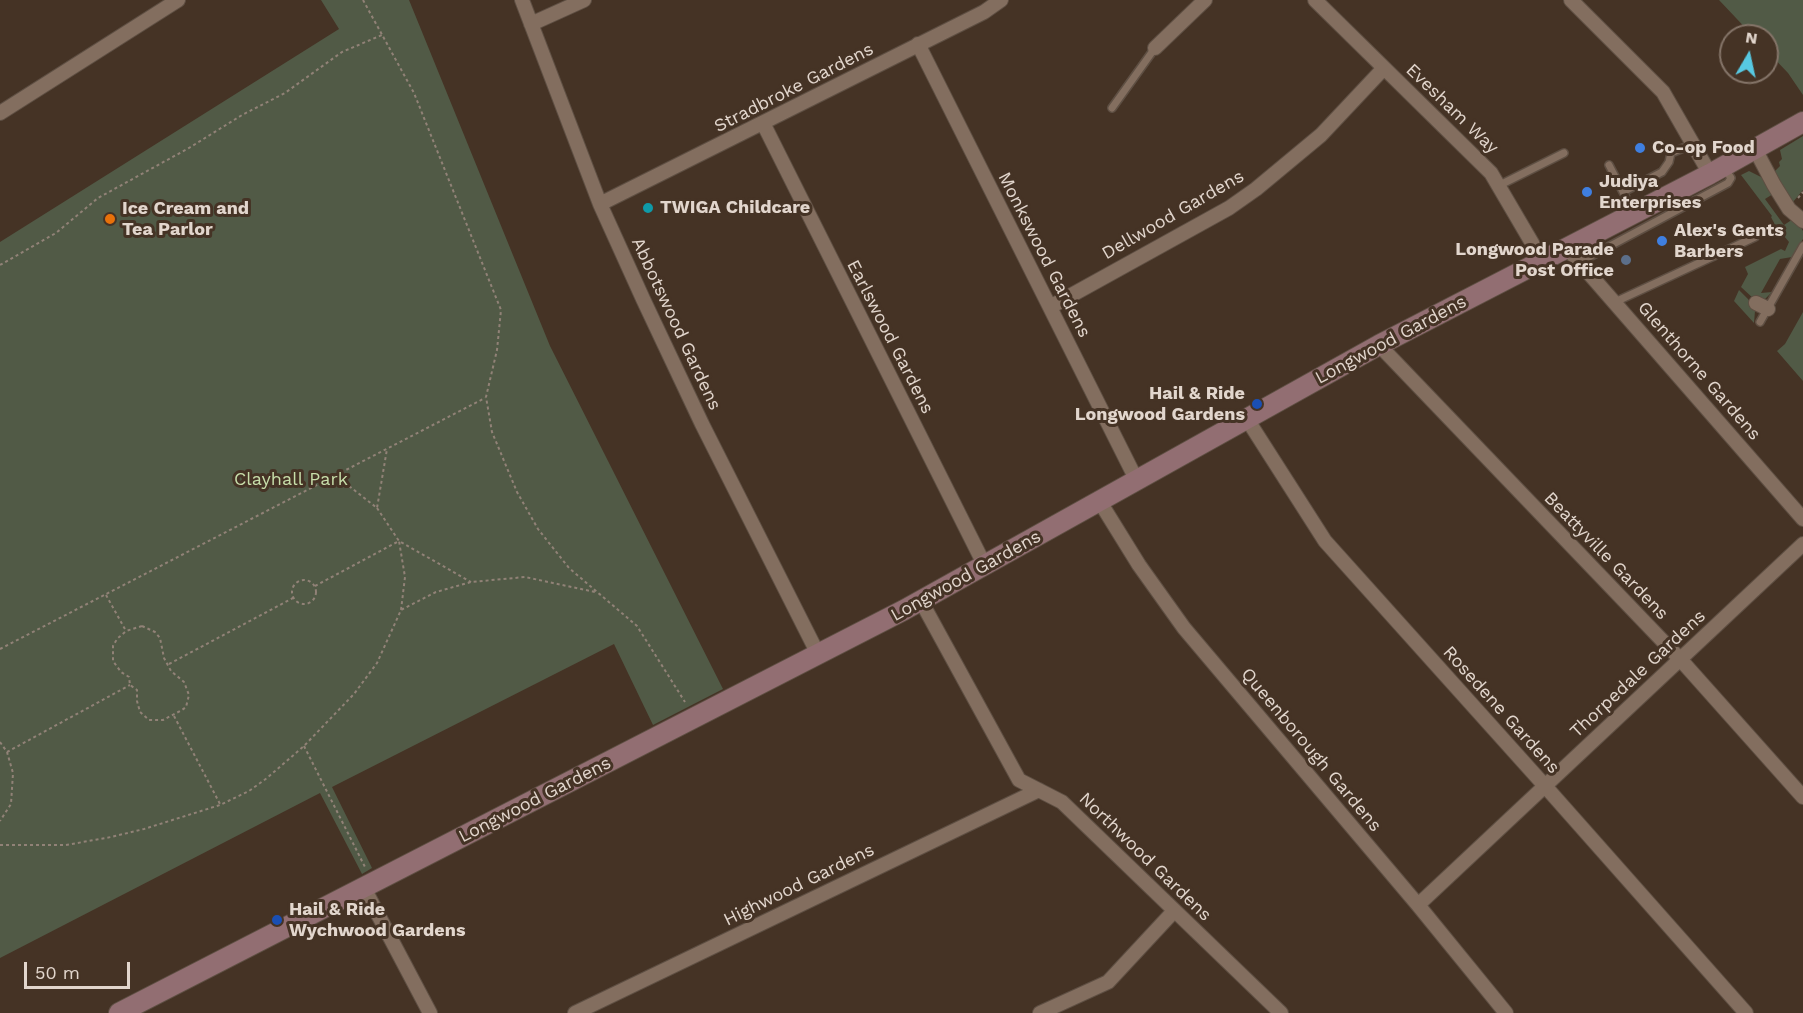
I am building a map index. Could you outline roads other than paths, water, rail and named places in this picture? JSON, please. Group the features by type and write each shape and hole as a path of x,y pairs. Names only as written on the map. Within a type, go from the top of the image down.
{"street":[{"path":"0,113 178,0"},
{"name":"Abbotswood Gardens","path":"522,0 600,204 643,299 702,424 823,652"},
{"path":"531,24 584,0"},
{"name":"Stradbroke Gardens","path":"600,204 984,12 1001,0"},
{"path":"1155,48 1205,0"},
{"name":"Evesham Way","path":"1315,0 1491,173 1542,260"},
{"path":"1571,0 1664,92 1693,144 1717,170"},
{"name":"Monkswood Gardens","path":"918,44 1137,481"},
{"name":"Dellwood Gardens","path":"1050,307 1247,196 1321,135 1384,68"},
{"name":"Longwood Gardens","path":"119,1013 913,606 1379,345 1566,247 1635,214 1803,122"},
{"name":"Earlswood Gardens","path":"763,123 986,566"},
{"path":"1755,148 1789,209 1803,221"},
{"name":"Glenthorne Gardens","path":"1566,247 1803,519"},
{"name":"Beattyville Gardens","path":"1379,345 1680,659 1803,797"},
{"name":"Rosedene Gardens","path":"1247,419 1325,542 1746,1013"},
{"name":"Queenborough Gardens","path":"1100,502 1139,566 1184,628 1506,1013"},
{"name":"Thorpedale Gardens","path":"1418,905 1803,544"},
{"name":"Northwood Gardens","path":"913,606 1019,780 1062,802 1281,1013"},
{"name":"Highwood Gardens","path":"575,1013 1039,790"},
{"path":"368,886 430,1013"},
{"path":"1041,1013 1108,982 1174,911"}],"lane":[{"path":"1112,108 1155,48"},
{"path":"1623,192 1662,172 1669,162 1671,153 1693,144"},
{"path":"1500,185 1564,153"},
{"path":"1609,165 1635,214"},
{"path":"1580,262 1728,183 1731,177 1717,170"},
{"path":"1615,302 1755,237"},
{"path":"1760,322 1762,306 1803,246"}],"place":[{"name":"Co-op Food","path":"1640,148"},
{"name":"Judiya Enterprises","path":"1587,192"},
{"name":"TWIGA Childcare","path":"648,208"},
{"name":"Ice Cream and Tea Parlor","path":"110,219"},
{"name":"Alex's Gents Barbers","path":"1662,241"},
{"name":"Longwood Parade Post Office","path":"1626,260"},
{"name":"Hail & Ride Longwood Gardens","path":"1257,404"},
{"name":"Hail & Ride Wychwood Gardens","path":"277,920"}],"park label":[{"name":"Clayhall Park","path":"291,480"}]}
